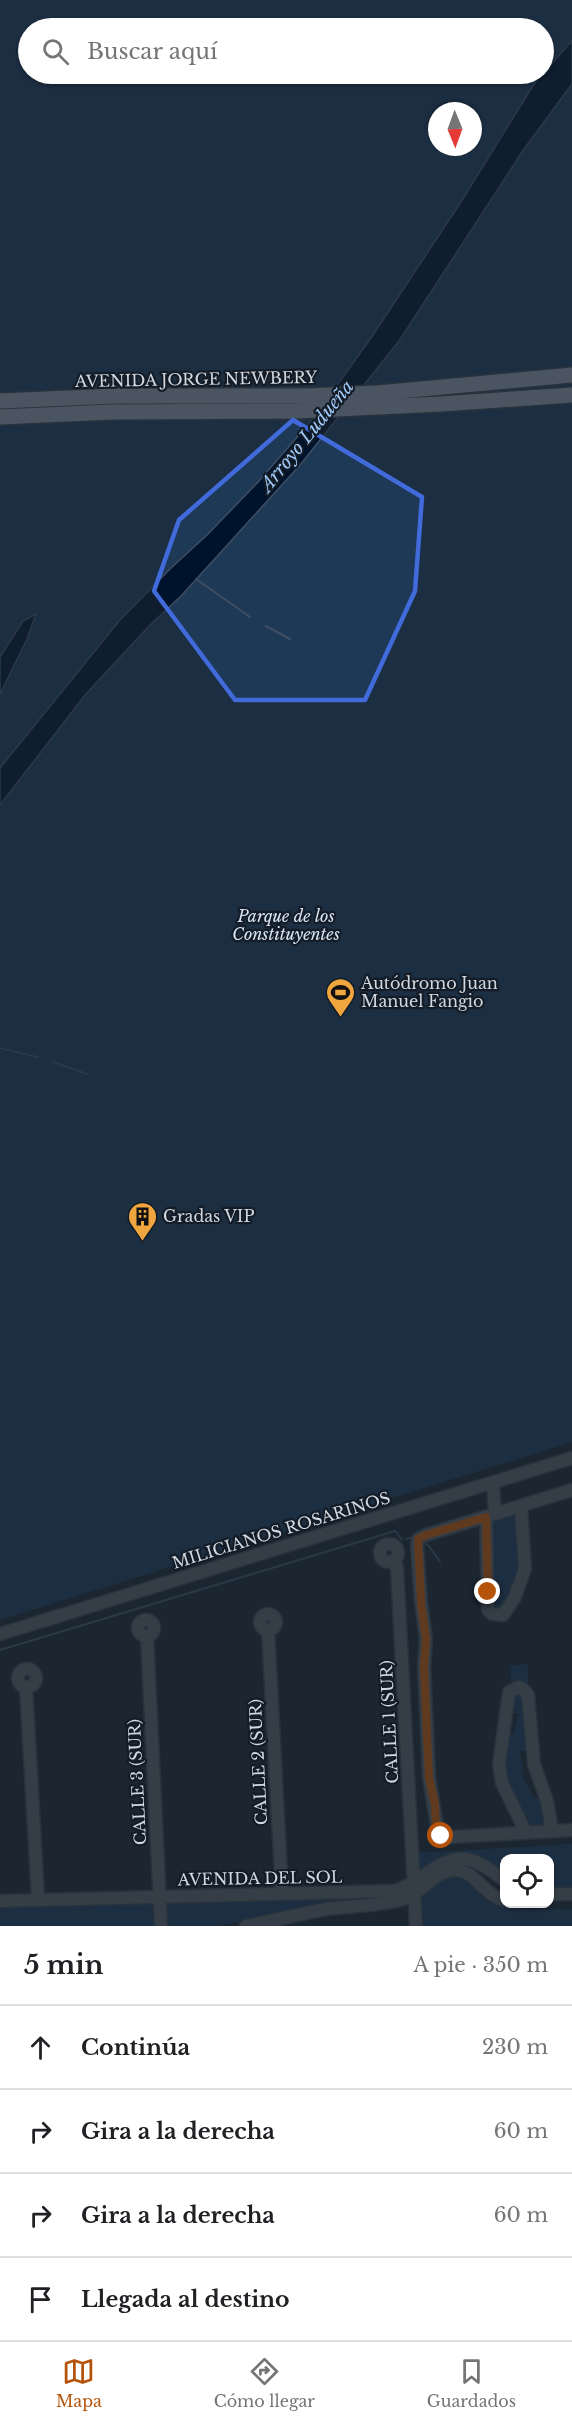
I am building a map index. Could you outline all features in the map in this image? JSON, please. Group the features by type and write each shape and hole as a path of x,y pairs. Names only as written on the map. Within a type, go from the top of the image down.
{"main road":[{"name":"AVENIDA JORGE NEWBERY","path":"0,401 116,396 308,396 378,393 572,375"},
{"name":"AVENIDA JORGE NEWBERY","path":"0,417 111,412 367,409 572,394"}],"street":[{"name":"MILICIANOS ROSARINOS","path":"0,1634 494,1488 572,1458"},
{"path":"494,1488 504,1499 497,1514 488,1610 492,1614 503,1615 514,1599 525,1569 521,1507"},
{"path":"572,1490 418,1539 421,1603 426,1639 424,1666 429,1778 435,1804 436,1828 441,1836 451,1837 572,1830"},
{"name":"CALLE 1 (SUR)","path":"394,1560 397,1568 416,1926"},
{"name":"CALLE 2 (SUR)","path":"268,1630 282,1893"},
{"name":"CALLE 3 (SUR)","path":"147,1636 161,1926"},
{"path":"26,1687 38,1898"},
{"path":"526,1833 502,1783 499,1764 509,1692 519,1687 528,1695 534,1764 547,1801 552,1831"},
{"name":"AVENIDA DEL SOL","path":"0,1901 38,1898 394,1891 414,1889 435,1866 454,1858 480,1863 500,1877"},
{"name":"AVENIDA DEL SOL","path":"246,1926 283,1922 326,1910 390,1902 440,1875 456,1870 472,1877 492,1897 500,1899"},
{"path":"554,1894 572,1894"},
{"path":"554,1902 572,1902"}],"highlighted area":[{"path":"293,420 422,497 415,591 365,700 235,700 154,591 179,520"}],"green space":[{"name":"Parque de los Constituyentes","path":"0,0 572,0 572,1442 0,1620"},
{"path":"514,1513 518,1517 522,1563 505,1609 496,1612 490,1601 493,1570 491,1521 493,1518"},
{"path":"528,1664 528,1686 513,1684 510,1666"},
{"path":"520,1694 524,1695 528,1751 520,1751 524,1780 534,1797 542,1799 547,1825 544,1829 529,1826 507,1785 503,1770 507,1736 514,1733 519,1713 512,1713 514,1699"},
{"path":"572,1844 572,1890 554,1890 554,1854 500,1854 500,1872 483,1860 417,1872 417,1853"},
{"path":"454,1875 460,1877 487,1900 500,1906 500,1908 572,1909 572,1926 421,1926 420,1901 425,1892"},
{"path":"401,1896 323,1905 217,1926 167,1926 164,1905 167,1902"},
{"path":"150,1901 154,1903 157,1926 0,1926 0,1904"}],"water":[{"name":"Arroyo Ludueña","path":"572,41 572,84 524,149 399,341 300,465 181,596 149,626 85,695 0,805 0,768 120,620 259,481 312,420 371,338 459,205 534,84 554,84 554,61"},
{"path":"36,614 27,639 0,694 0,657 23,621"}],"waterway":[{"path":"196,579 250,617"},
{"path":"266,626 290,639"},
{"path":"0,1048 37,1057"},
{"path":"53,1062 87,1074"},
{"path":"0,1650 395,1531 402,1540"},
{"path":"406,1539 415,1537"},
{"path":"422,1542 429,1546 440,1562"}],"place":[{"name":"Autódromo Juan Manuel Fangio","path":"340,1018"},
{"name":"Gradas VIP","path":"142,1242"}],"route":[{"path":"441,1836 436,1828 435,1804 429,1778 429,1730 424,1666 426,1639 421,1603 418,1539 421,1536 486,1517 488,1592"}]}
